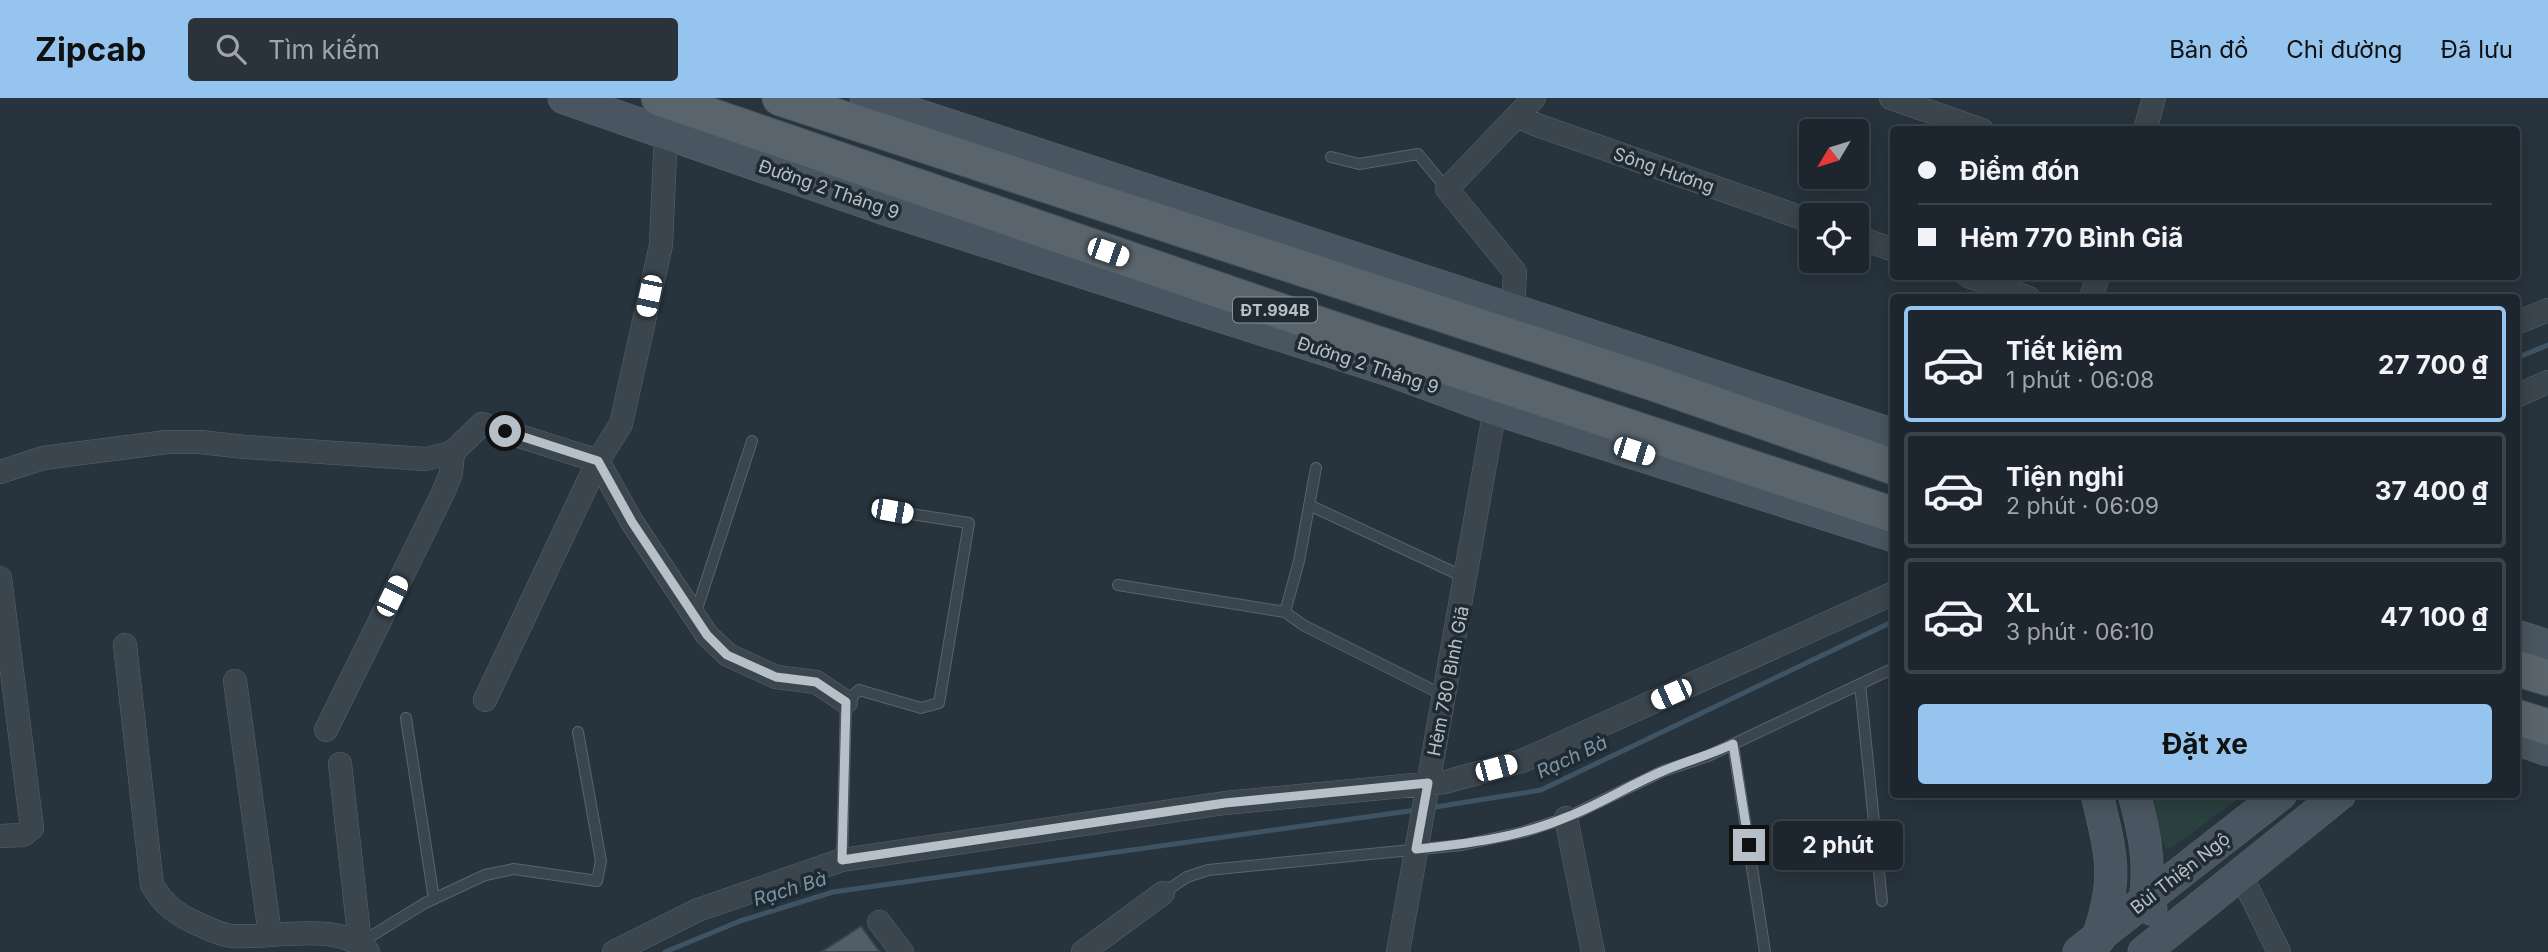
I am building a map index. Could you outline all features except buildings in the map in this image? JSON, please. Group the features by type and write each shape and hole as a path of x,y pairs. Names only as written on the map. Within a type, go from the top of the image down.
{"main road":[{"name":"Đường 2 Tháng 9","path":"564,98 663,107 1392,360 1890,514"},
{"name":"ĐT.994B","path":"780,98 1424,295 1513,310 1890,434"},
{"name":"ĐT.994B","path":"872,99 1424,295 1653,383 1890,466"},
{"name":"Đường 2 Tháng 9","path":"1392,360 1495,409 1890,535"},
{"path":"2520,637 2548,646"},
{"path":"2520,669 2548,678"},
{"path":"2520,718 2548,727"},
{"path":"2520,740 2548,750"},
{"path":"2095,947 2108,908 2112,884 2112,858 2098,798"},
{"path":"2135,798 2147,848 2149,870 2145,900 2170,932"},
{"name":"Bùi Thiện Ngộ","path":"2095,947 2145,900 2276,798"},
{"path":"2144,952 2335,798"}],"street":[{"path":"1513,310 1515,272 1447,189 1534,98"},
{"path":"1891,98 1971,126"},
{"path":"2147,126 2154,98"},
{"path":"485,699 598,461 621,424 661,245 663,107"},
{"name":"Sông Hương","path":"1517,116 1799,218"},
{"path":"1869,241 1890,249"},
{"path":"1980,280 2018,294"},
{"path":"2520,321 2548,310"},
{"path":"2520,394 2548,382"},
{"name":"Hẻm 780 Bình Giã","path":"1398,952 1495,409"},
{"path":"0,472 43,458 167,442 200,442 426,460 453,452 482,424 598,461 632,522 694,618 727,655 776,677 816,682 846,702"},
{"path":"326,730 443,492 451,473 453,452"},
{"path":"0,578 32,828 23,835 0,836"},
{"path":"614,952 698,910 842,860 1225,803 1445,782 1522,761 1890,595"},
{"path":"125,645 152,885 161,900 176,914 230,936 330,934 364,947 340,764"},
{"path":"235,681 271,935"},
{"path":"1566,818 1593,952"},
{"path":"2241,875 2279,952"},
{"path":"1097,948 1163,893"},
{"path":"879,922 902,952"}],"lane":[{"path":"1331,157 1359,164 1418,155 1447,189"},
{"path":"694,618 752,441"},
{"path":"1285,612 1299,561 1315,468"},
{"path":"1309,505 1464,577"},
{"path":"842,860 846,702 859,690 921,708 939,704 969,523 892,511"},
{"path":"1118,585 1285,612 1314,631 1445,696"},
{"path":"1163,893 1188,877 1208,870 1462,845 1523,832 1566,818 1663,771 1708,756 1890,670"},
{"path":"1860,684 1882,901"},
{"path":"406,718 434,899"},
{"path":"364,947 434,899 485,875 513,869 597,881 601,861 578,732"},
{"path":"1733,744 1765,952"}],"green space":[{"path":"2153,798 2240,798 2171,848 2166,848 2161,839"}],"waterway":[{"path":"2520,356 2548,345"},
{"name":"Rạch Bà","path":"1429,808 1541,790 1890,623"},
{"name":"Rạch Bà","path":"665,952 740,921 833,892 1416,810"}],"route":[{"path":"505,431 598,461 632,522 684,603 707,635 727,655 776,677 816,682 846,702 842,860 1225,803 1428,783 1416,849 1462,845 1523,832 1566,818 1663,771 1708,756 1733,744 1749,845"}]}
